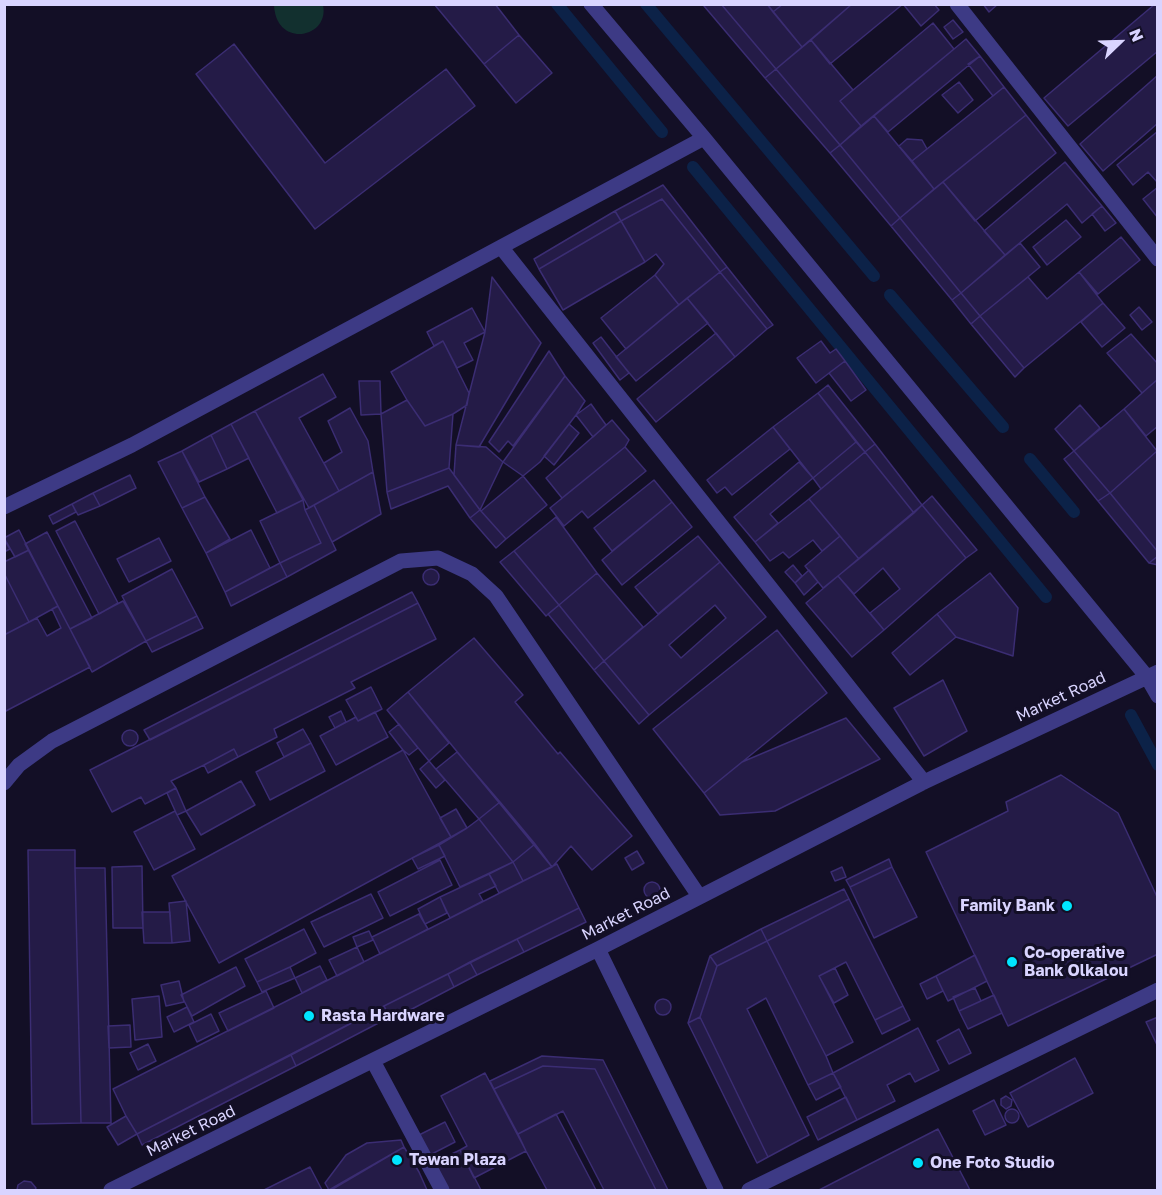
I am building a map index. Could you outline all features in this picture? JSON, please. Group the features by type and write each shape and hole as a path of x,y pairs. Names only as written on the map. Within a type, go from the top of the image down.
{"street":[{"path":"591,4 1152,674 1158,696"},
{"path":"957,4 1158,259"},
{"path":"4,507 132,444 704,138"},
{"path":"501,248 924,782"},
{"path":"4,783 19,765 52,741 401,561 438,558 472,574 496,596 699,896"},
{"name":"Market Road","path":"113,1190 598,949 924,782 1152,674"},
{"path":"598,949 716,1191"},
{"path":"749,1191 1158,990"},
{"path":"373,1061 442,1191"}],"green space":[{"path":"274,5 323,5 323,16 319,25 311,31 302,34 292,33 283,28 277,19"}],"building":[{"path":"434,4 495,4 519,35 484,64"},
{"path":"705,4 721,4 776,69 765,78 704,6"},
{"path":"721,4 767,4 802,47 776,69"},
{"path":"767,4 783,4 773,12"},
{"path":"783,4 852,4 802,47 773,12"},
{"path":"852,4 903,4 830,64 811,40"},
{"path":"903,4 934,4 939,10 921,26"},
{"path":"983,4 998,4 989,12"},
{"path":"1155,4 1158,4 1158,51 1068,126 1044,98"},
{"path":"953,20 963,32 953,39 944,27"},
{"path":"933,23 954,49 861,126 840,101"},
{"path":"519,35 552,73 516,103 484,64"},
{"path":"966,39 980,56 888,132 874,116"},
{"path":"811,40 853,90 840,101 861,126 840,145 776,69"},
{"path":"234,44 325,163 446,69 475,106 315,229 196,74"},
{"path":"980,56 1004,87 993,96 968,64"},
{"path":"776,69 840,145 830,153 765,78"},
{"path":"1158,75 1158,123 1103,171 1080,144"},
{"path":"959,82 973,100 958,113 942,95"},
{"path":"1004,87 1026,115 934,189 912,161"},
{"path":"1026,115 1056,153 975,221 943,182"},
{"path":"874,116 934,189 900,218 840,145"},
{"path":"1158,131 1158,183 1148,172 1133,185 1117,165"},
{"path":"907,139 922,140 927,149 912,161 899,146"},
{"path":"840,145 900,218 891,226 830,153"},
{"path":"1065,162 1102,206 1082,223 1067,204 1005,255 984,231"},
{"path":"943,182 1005,255 961,293 900,218"},
{"path":"663,185 727,267 720,272 662,199 621,221 615,211"},
{"path":"1158,187 1158,218 1143,199"},
{"path":"662,199 720,272 679,305 655,275 664,264 656,254 645,262 621,221"},
{"path":"1102,206 1116,223 1105,231 1092,214"},
{"path":"615,211 621,221 539,269 534,259"},
{"path":"900,218 961,293 952,300 891,226"},
{"path":"1066,220 1081,237 1047,265 1033,247"},
{"path":"621,221 645,262 563,310 539,269"},
{"path":"1121,237 1140,260 1098,294 1079,272"},
{"path":"1020,243 1040,267 980,316 961,293"},
{"path":"727,267 773,325 767,329 720,272"},
{"path":"720,272 767,329 735,357 687,298"},
{"path":"1079,272 1103,303 1024,368 980,316 1028,277 1047,299"},
{"path":"655,275 679,305 626,349 601,318"},
{"path":"492,277 541,343 479,447 456,445 485,332"},
{"path":"961,293 980,316 971,324 952,300"},
{"path":"687,298 708,323 636,381 616,357"},
{"path":"1103,303 1125,328 1102,347 1081,322"},
{"path":"1139,307 1152,322 1142,330 1130,315"},
{"path":"472,308 485,332 464,343 473,360 457,368 443,341 434,346 427,332"},
{"path":"980,316 1024,368 1015,377 971,324"},
{"path":"716,333 735,357 656,422 637,399"},
{"path":"1131,334 1158,364 1158,379 1142,393 1107,353"},
{"path":"601,337 629,373 620,380 593,343"},
{"path":"443,341 469,393 467,405 425,426 391,372"},
{"path":"821,341 830,353 836,349 845,361 816,383 797,358"},
{"path":"549,351 565,376 513,446 508,441 499,452 489,442"},
{"path":"845,361 866,390 851,401 829,373"},
{"path":"323,374 336,397 299,418 339,491 309,508 255,411"},
{"path":"565,376 585,401 540,462 523,476 503,462"},
{"path":"1158,379 1158,426 1146,436 1124,409"},
{"path":"359,381 380,381 381,414 361,415"},
{"path":"828,385 875,444 865,452 818,393"},
{"path":"818,393 856,442 813,478 773,427"},
{"path":"407,400 425,426 453,414 449,468 387,492 381,414"},
{"path":"591,404 606,425 593,437 576,415"},
{"path":"1080,405 1100,428 1074,451 1055,429"},
{"path":"350,408 368,441 373,472 339,491 324,463 342,452 328,421"},
{"path":"1124,409 1157,451 1110,493 1074,451"},
{"path":"255,411 303,500 277,513 231,424"},
{"path":"612,420 629,440 625,447 562,498 546,478"},
{"path":"231,424 249,458 227,469 211,435"},
{"path":"569,424 579,433 554,465 544,456"},
{"path":"773,427 790,449 732,495 725,487 717,493 707,480"},
{"path":"211,435 227,469 199,482 182,451"},
{"path":"856,442 865,452 821,489 813,478"},
{"path":"875,444 922,505 914,513 865,452"},
{"path":"456,445 486,447 503,462 480,510 454,475"},
{"path":"625,447 646,471 588,518 582,511 564,526 550,508"},
{"path":"182,451 205,497 182,508 158,462"},
{"path":"1074,451 1110,493 1098,501 1064,459"},
{"path":"1158,451 1158,552 1110,493"},
{"path":"865,452 914,513 859,559 809,499"},
{"path":"799,462 813,478 770,514 778,523 755,542 734,517"},
{"path":"449,468 480,510 470,518 448,486 391,509 387,492"},
{"path":"373,472 381,514 332,542 314,505"},
{"path":"130,475 136,488 100,506 93,493"},
{"path":"523,476 547,505 506,539 481,511"},
{"path":"654,480 672,502 612,551 594,528"},
{"path":"93,493 100,506 78,515 72,504"},
{"path":"1110,493 1158,552 1158,556 1149,563 1098,501"},
{"path":"932,496 977,550 966,558 922,505"},
{"path":"205,497 230,539 206,553 182,508"},
{"path":"809,499 840,536 822,551 813,540 789,558 783,552 770,561 755,542"},
{"path":"303,500 305,510 321,543 280,563 260,521"},
{"path":"672,502 692,527 622,585 602,560"},
{"path":"72,504 76,512 53,524 49,516"},
{"path":"314,505 336,550 287,577 280,563 321,543 305,510"},
{"path":"922,505 966,558 884,630 870,613 900,589 883,568 854,594 838,576"},
{"path":"480,510 506,539 496,548 470,518"},
{"path":"556,517 597,573 559,605 514,551"},
{"path":"75,521 118,603 99,614 56,531"},
{"path":"19,530 29,550 15,557 4,538"},
{"path":"251,530 270,568 225,592 206,553"},
{"path":"47,532 92,618 70,629 25,544"},
{"path":"698,536 720,562 658,614 635,587"},
{"path":"840,536 859,559 823,588 805,566"},
{"path":"159,538 171,561 129,582 117,559"},
{"path":"4,539 10,549 4,552"},
{"path":"29,550 58,606 29,622 4,573 4,562"},
{"path":"514,551 559,605 546,616 500,562"},
{"path":"1158,556 1158,565 1149,563"},
{"path":"720,562 766,617 649,715 604,661","holes":["715,605 726,618 681,658 669,645"]},
{"path":"280,563 287,577 231,606 225,592"},
{"path":"793,565 802,576 795,583 785,572"},
{"path":"172,569 197,616 146,641 122,596"},
{"path":"428,569 434,569 439,577 437,583 428,585 423,580 423,574"},
{"path":"809,570 818,582 804,595 795,583"},
{"path":"4,573 29,622 4,635"},
{"path":"597,573 643,627 604,661 559,605"},
{"path":"990,573 1018,608 1013,656 956,637 937,614"},
{"path":"838,576 884,630 852,657 806,603"},
{"path":"412,592 418,603 150,740 144,730"},
{"path":"123,601 146,641 92,672 70,629"},
{"path":"418,603 436,639 351,682 355,688 274,729 277,737 238,757 234,749 171,781 176,788 145,804 141,797 112,812 90,770"},
{"path":"559,605 604,661 594,670 548,614"},
{"path":"58,606 90,667 4,712 4,635 37,618 47,636 61,628 52,609"},
{"path":"937,614 956,637 910,675 892,653"},
{"path":"197,616 203,628 152,652 146,641"},
{"path":"777,630 827,693 704,793 653,729"},
{"path":"474,638 523,695 515,702 558,754 560,752 632,836 592,870 571,846 552,867 408,692"},
{"path":"604,661 649,715 639,724 594,670"},
{"path":"943,680 967,731 924,756 894,708"},
{"path":"371,687 382,709 358,721 346,700"},
{"path":"408,692 449,743 429,761 387,710"},
{"path":"341,711 346,722 335,728 329,717"},
{"path":"375,712 388,737 336,765 320,736 356,717 358,721"},
{"path":"846,718 880,759 775,811 720,815 704,793 742,762"},
{"path":"399,724 418,748 409,755 389,732"},
{"path":"303,729 311,743 284,757 277,743"},
{"path":"127,730 133,730 138,738 136,744 127,746 122,741 122,735"},
{"path":"311,743 325,771 270,800 256,772"},
{"path":"234,749 238,757 208,773 204,765"},
{"path":"403,750 451,837 219,963 172,876"},
{"path":"457,752 500,802 479,819 436,769"},
{"path":"429,761 445,780 436,788 420,769"},
{"path":"1061,775 1118,813 1158,899 1158,954 1008,1026 926,852 1008,811 1006,802"},
{"path":"241,781 255,805 201,835 186,811"},
{"path":"176,788 186,811 177,815 167,793"},
{"path":"500,802 535,844 513,862 479,819"},
{"path":"456,809 467,828 451,837 440,818"},
{"path":"175,811 195,849 154,870 134,832"},
{"path":"479,819 513,862 460,887 439,845"},
{"path":"535,844 552,867 523,881 513,862"},
{"path":"439,845 445,856 418,869 412,858"},
{"path":"28,850 75,850 81,1123 32,1124"},
{"path":"637,851 644,863 632,870 625,858"},
{"path":"889,859 892,867 850,887 846,880"},
{"path":"440,860 452,885 390,916 378,892"},
{"path":"513,862 523,881 499,893 489,874"},
{"path":"557,864 579,908 137,1134 113,1089"},
{"path":"142,866 143,928 113,928 112,867"},
{"path":"842,867 846,877 835,881 831,872"},
{"path":"892,867 917,917 874,938 850,887"},
{"path":"75,868 105,868 111,1123 81,1123"},
{"path":"489,874 496,886 479,894 483,901 450,918 440,897"},
{"path":"652,882 660,890 652,898 644,890"},
{"path":"844,889 849,899 767,941 761,929"},
{"path":"371,894 383,918 324,947 311,922"},
{"path":"440,897 447,913 425,924 418,909"},
{"path":"849,899 903,1006 875,1020 846,962 819,976 853,1042 826,1056 767,941"},
{"path":"186,901 190,941 172,943 169,903"},
{"path":"579,908 586,922 524,952 517,939"},
{"path":"142,912 170,912 172,943 144,943"},
{"path":"419,914 428,929 380,954 372,937"},
{"path":"304,929 316,953 257,982 245,959"},
{"path":"761,929 767,941 717,966 710,956"},
{"path":"369,931 373,940 357,947 353,937"},
{"path":"517,939 524,952 477,975 470,962"},
{"path":"767,941 833,1073 808,1085 766,998 747,1009 809,1135 768,1157 700,1017 717,966"},
{"path":"357,947 364,962 337,976 329,960"},
{"path":"975,955 987,981 948,1001 936,976"},
{"path":"710,956 717,966 700,1017 688,1023"},
{"path":"470,962 477,975 454,987 448,974"},
{"path":"320,966 327,980 302,993 295,978"},
{"path":"236,967 245,986 192,1016 181,995"},
{"path":"290,967 295,978 262,992 257,982"},
{"path":"835,968 848,995 834,1003 819,976"},
{"path":"448,974 454,987 391,1020 384,1006"},
{"path":"936,976 943,991 927,999 920,984"},
{"path":"179,981 184,1002 166,1006 161,985"},
{"path":"975,988 981,1001 959,1011 953,997"},
{"path":"266,991 274,1008 228,1031 219,1013"},
{"path":"994,995 1002,1013 968,1029 959,1011"},
{"path":"159,996 162,1037 135,1040 132,999"},
{"path":"663,999 669,1001 671,1007 669,1013 663,1015 657,1013 655,1007 657,1001"},
{"path":"384,1006 390,1017 296,1066 291,1055"},
{"path":"903,1006 910,1020 882,1034 875,1020"},
{"path":"187,1007 194,1022 174,1032 167,1017"},
{"path":"211,1014 219,1031 197,1042 189,1025"},
{"path":"700,1017 768,1157 757,1163 688,1023"},
{"path":"1158,1017 1158,1047 1146,1022"},
{"path":"130,1025 131,1047 109,1048 108,1026"},
{"path":"918,1028 939,1070 915,1082 910,1073 887,1085 895,1101 857,1120 833,1073"},
{"path":"959,1029 971,1053 949,1064 937,1041"},
{"path":"148,1044 156,1061 138,1070 130,1053"},
{"path":"291,1055 296,1066 142,1145 137,1134"},
{"path":"542,1056 603,1060 668,1190 656,1190 595,1069 543,1066 494,1089 490,1081"},
{"path":"1075,1058 1093,1093 1028,1127 1010,1093"},
{"path":"543,1066 595,1069 656,1190 604,1190 563,1111 518,1134 494,1089"},
{"path":"485,1073 526,1151 474,1178 460,1150 467,1146 441,1096"},
{"path":"833,1073 841,1087 816,1100 808,1085"},
{"path":"1006,1096 1012,1100 1011,1106 1006,1109 1001,1105 1001,1099"},
{"path":"846,1097 857,1120 818,1140 807,1117"},
{"path":"994,1100 1006,1125 985,1135 973,1111"},
{"path":"1012,1109 1017,1111 1019,1116 1017,1121 1012,1123 1007,1121 1005,1116 1007,1111"},
{"path":"556,1114 596,1190 547,1190 526,1151 518,1134"},
{"path":"126,1116 137,1134 118,1145 107,1127"},
{"path":"445,1122 455,1142 428,1156 417,1136"},
{"path":"938,1129 970,1190 819,1190 825,1187"},
{"path":"401,1140 404,1147 329,1190 325,1183 346,1155 367,1143"},
{"name":"Tewan Plaza","path":"404,1147 427,1190 331,1190"},
{"path":"460,1150 481,1190 448,1190 433,1163"},
{"path":"310,1167 322,1190 264,1190"},
{"path":"24,1181 31,1182 35,1190 17,1190 18,1185"}],"waterway":[{"path":"557,4 662,132"},
{"path":"646,4 874,276"},
{"path":"693,167 1046,597"},
{"path":"890,295 1003,427"},
{"path":"1030,459 1074,512"},
{"path":"1131,715 1158,765"}],"place":[{"name":"Family Bank","path":"1067,906"},
{"name":"Co-operative Bank Olkalou","path":"1012,962"},
{"name":"Rasta Hardware","path":"309,1016"},
{"name":"Tewan Plaza","path":"397,1160"},
{"name":"One Foto Studio","path":"918,1163"}]}
